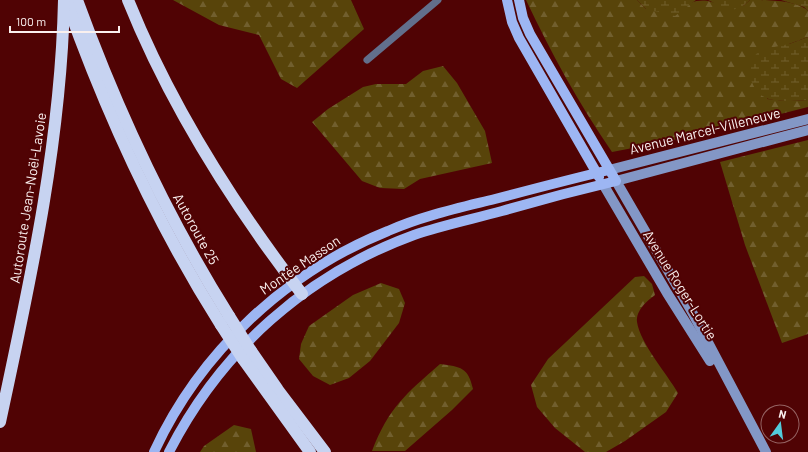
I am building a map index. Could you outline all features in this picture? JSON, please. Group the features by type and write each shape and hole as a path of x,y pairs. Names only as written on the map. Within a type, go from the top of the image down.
{"highway":[{"name":"Autoroute Jean-Noël-Lavoie","path":"0,422 35,255 49,177 59,88 65,0"},
{"name":"Autoroute 25","path":"65,0 100,92 142,183 179,254 294,422 310,452"},
{"name":"Autoroute 25","path":"77,0 106,75 134,140 225,320"},
{"path":"128,0 165,83 204,154 241,211 302,294"},
{"name":"Autoroute 25","path":"294,422 325,452"}],"main road":[{"path":"507,0 512,22 520,38 597,173"},
{"path":"519,0 528,30 609,170"},
{"name":"Montée Masson","path":"154,452 179,405 210,362 247,322 293,283 339,254 399,226 456,209 609,170"},
{"name":"Avenue Roger-Lortie","path":"609,170 616,181"},
{"name":"Avenue Roger-Lortie","path":"597,173 603,184"},
{"name":"Montée Masson","path":"169,452 194,408 226,364 262,326 302,294 358,259 416,235 616,181"}],"street":[{"path":"367,60 438,0"},
{"name":"Avenue Marcel-Villeneuve","path":"609,170 808,120"},
{"name":"Avenue Marcel-Villeneuve","path":"616,181 808,130"},
{"name":"Avenue Roger-Lortie","path":"616,181 692,312 766,452"},
{"name":"Avenue Roger-Lortie","path":"603,184 679,312 742,409"}],"green space":[{"path":"173,0 351,0 364,29 297,88 281,79 259,35 219,25"},
{"path":"526,0 637,0 646,9 696,1 743,6 750,0 764,0 781,1 803,7 808,11 808,37 789,44 767,99 787,101 808,100 808,107 690,137 612,152 566,78"},
{"path":"637,0 696,0 675,16 646,9"},
{"path":"708,0 750,0 743,6 730,11"},
{"path":"781,0 808,0 808,11 804,7"},
{"path":"808,37 808,100 774,100 759,94 750,77 748,63 760,50 789,44"},
{"path":"443,66 457,83 485,131 492,163 420,179 404,189 380,188 362,181 312,122 328,109 363,87 376,84 406,84 423,71"},
{"path":"808,140 808,334 782,343 745,245 720,162"},
{"path":"644,276 652,284 655,295 646,303 638,314 637,322 639,330 648,349 678,393 666,412 625,441 606,452 585,452 555,428 537,407 531,385 548,359 635,277"},
{"path":"381,283 399,289 405,303 399,323 370,361 349,378 330,385 313,376 299,359 301,344 309,326 353,295"},
{"path":"440,364 458,367 466,372 469,376 473,389 452,410 405,451 372,451 378,436 392,412 417,384"},
{"path":"234,425 251,429 256,452 200,452 204,446"}]}
